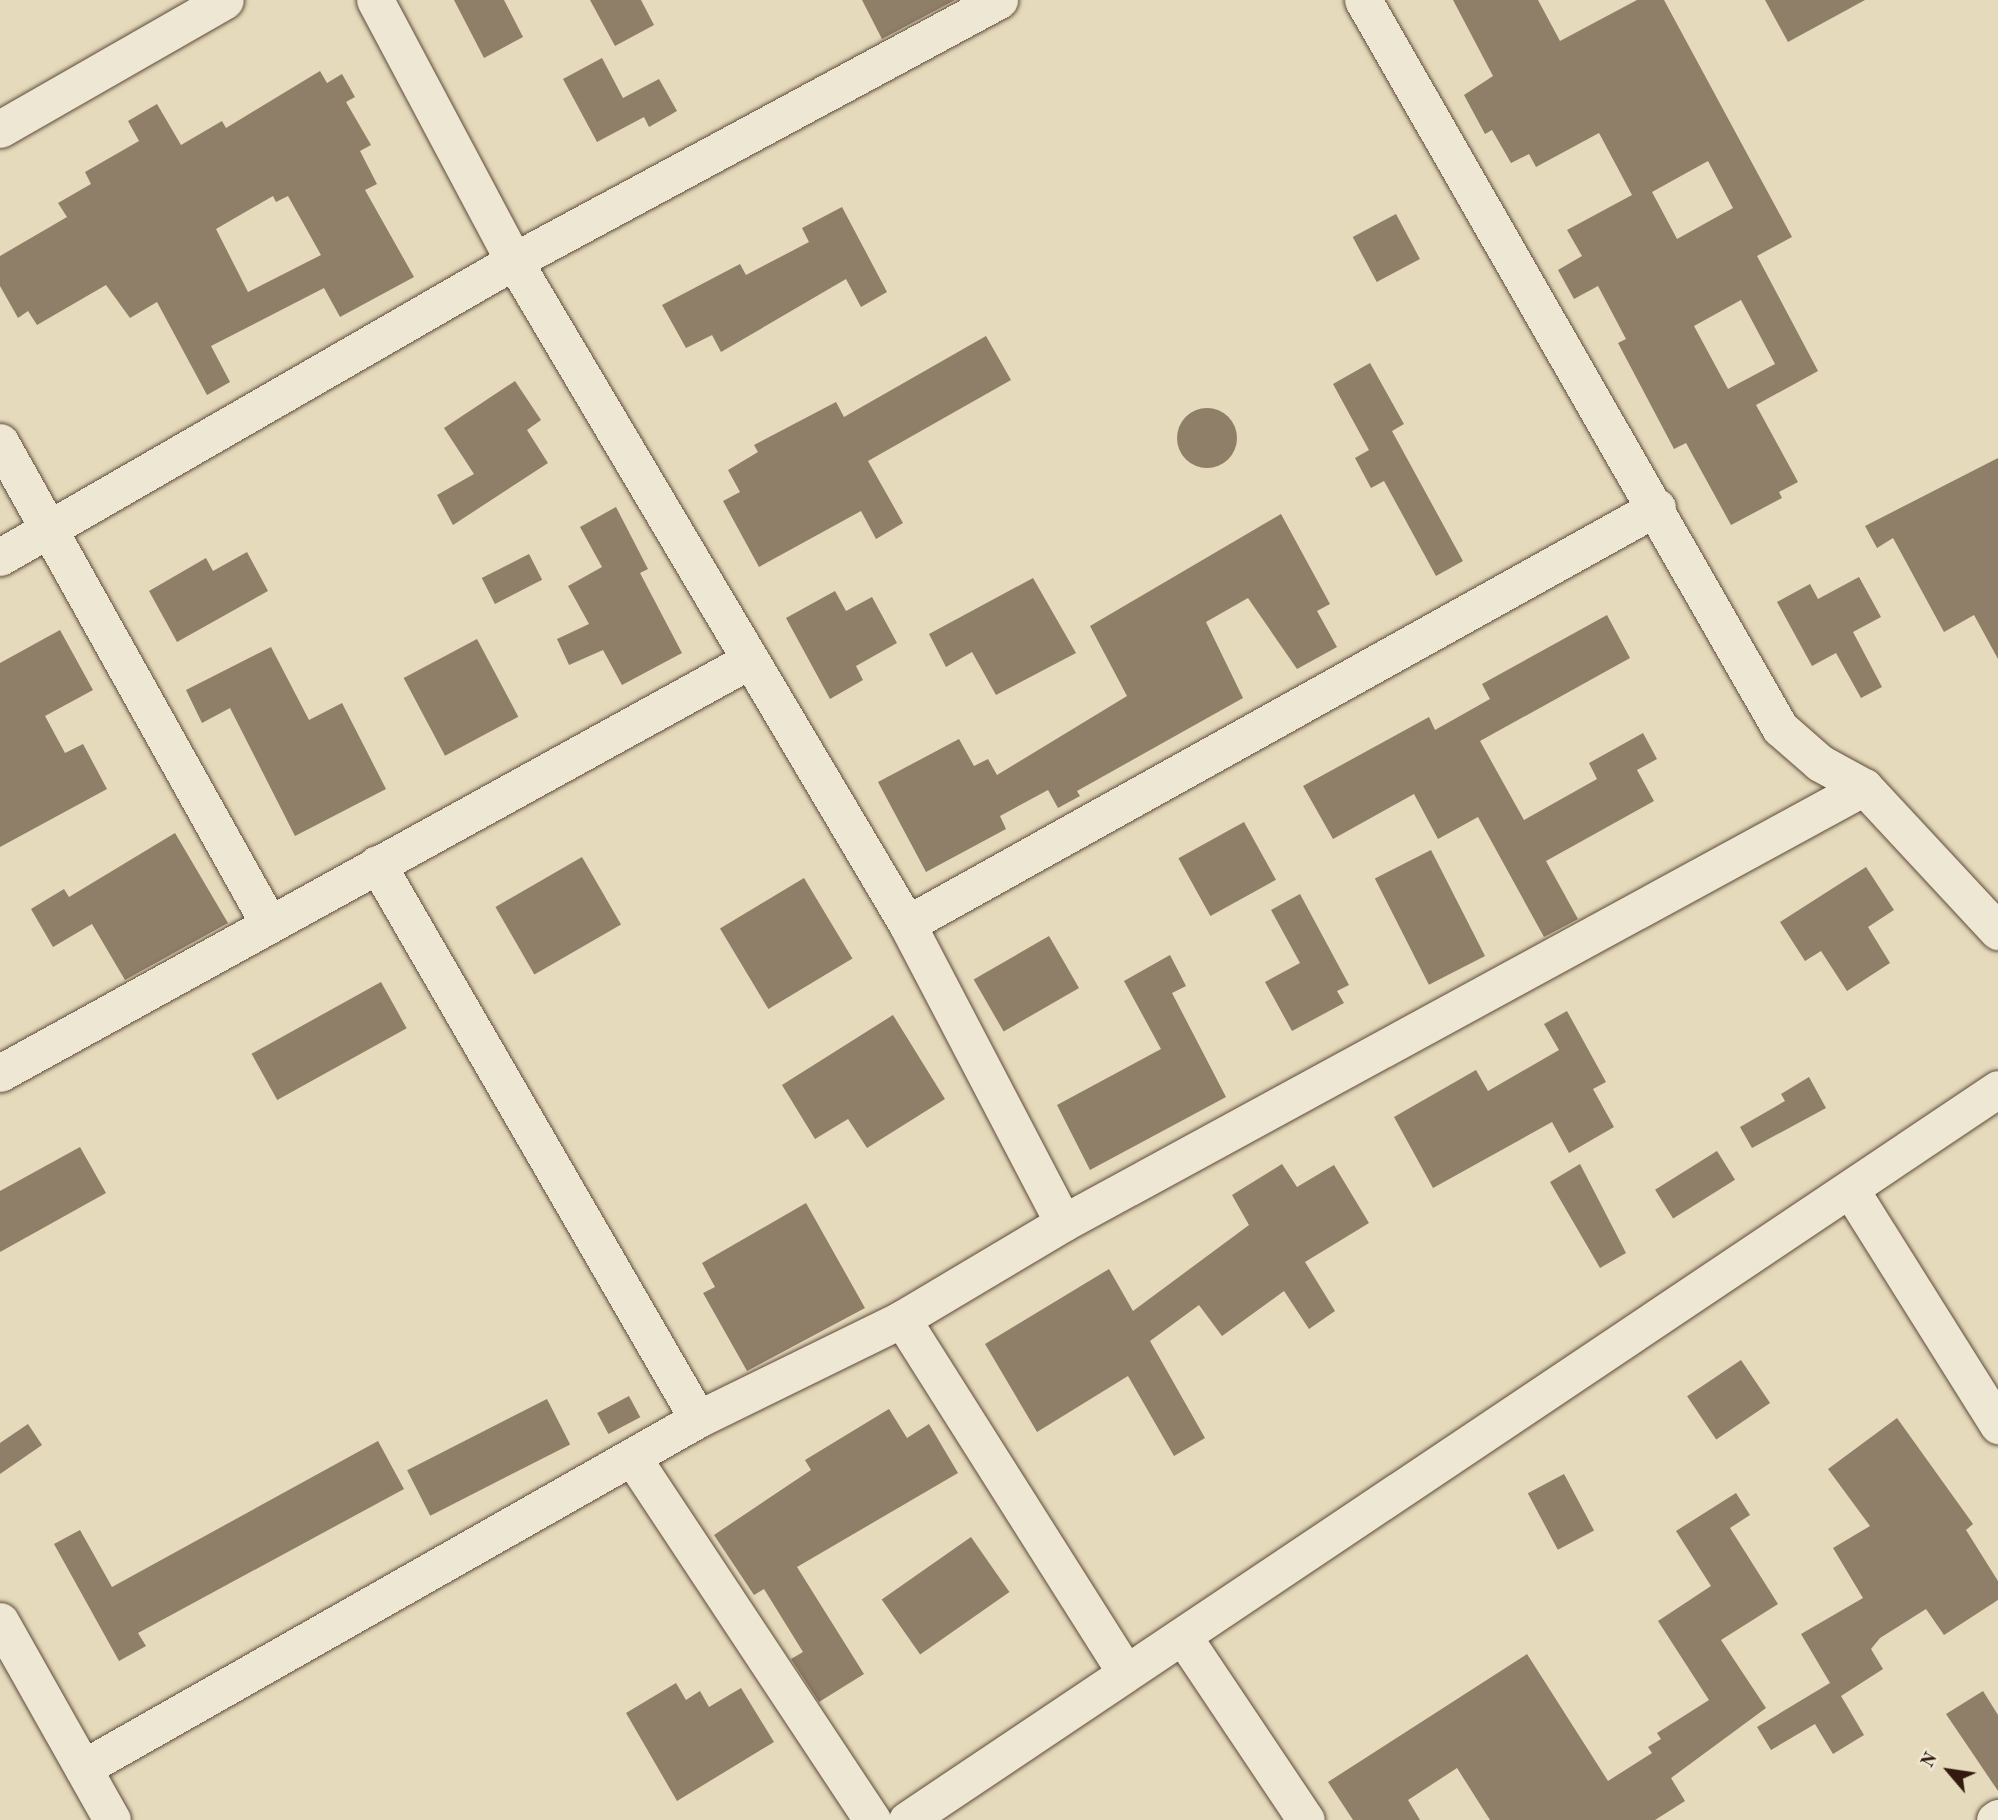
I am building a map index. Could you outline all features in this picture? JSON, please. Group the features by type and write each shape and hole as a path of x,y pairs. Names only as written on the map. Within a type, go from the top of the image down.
{"street":[{"path":"0,129 225,0"},
{"path":"375,0 514,261 907,924 1063,1223"},
{"path":"0,557 514,261 999,0"},
{"path":"1363,0 1657,507 1780,728 1821,763 1864,787 1998,931"},
{"path":"0,442 269,924"},
{"path":"907,924 1657,507"},
{"path":"0,1073 750,660"},
{"path":"83,1768 698,1419 902,1319 1063,1223 1864,787"},
{"path":"377,864 698,1419"},
{"path":"907,1820 1125,1672 1184,1637 1998,1089"},
{"path":"1850,1189 1998,1425"},
{"path":"902,1319 1125,1672"},
{"path":"632,1457 872,1820"},
{"path":"0,1621 112,1820"},
{"path":"1184,1637 1306,1820"}],"building":[{"path":"454,0 504,0 523,37 484,58"},
{"path":"590,0 641,0 654,25 615,46"},
{"path":"862,0 955,0 882,39"},
{"path":"1453,0 1538,0 1560,41 1637,0 1664,0 1792,237 1757,256 1818,371 1756,405 1798,482 1779,492 1782,498 1731,525 1686,443 1674,449 1618,343 1626,339 1598,286 1574,299 1558,270 1582,256 1567,230 1632,195 1599,133 1536,167 1529,154 1511,163 1492,130 1485,134 1464,95 1493,76","holes":["1708,161 1733,208 1677,239 1652,192","1741,300 1775,364 1728,389 1694,326"]},
{"path":"1765,0 1865,0 1788,42"},
{"path":"602,58 623,98 659,79 677,111 649,127 644,117 597,142 563,79"},
{"path":"320,71 327,83 342,74 355,97 346,102 371,145 360,151 377,184 365,190 414,277 340,317 324,288 211,346 230,382 207,395 157,302 130,318 106,285 37,325 28,311 18,318 0,286 0,256 67,217 58,203 91,184 85,172 139,141 128,121 157,104 181,145 222,121 226,128","holes":["273,196 276,202 288,196 321,255 248,292 216,229"]},
{"path":"842,207 887,292 861,307 846,279 721,352 712,335 686,348 662,305 740,264 746,275 809,242 802,228"},
{"path":"1396,214 1420,259 1377,282 1353,237"},
{"path":"986,336 1011,380 868,461 903,523 876,539 861,511 759,567 723,501 740,492 728,470 758,452 754,445 836,402 844,417"},
{"path":"1370,363 1404,424 1392,431 1463,561 1436,576 1384,481 1371,488 1355,458 1369,450 1333,384"},
{"path":"515,381 541,420 527,430 548,463 453,525 437,495 474,474 444,428"},
{"path":"1201,408 1213,408 1232,421 1237,438 1235,450 1224,463 1213,468 1201,468 1182,455 1177,444 1177,432 1190,413"},
{"path":"1998,458 1998,659 1974,615 1944,632 1893,538 1877,548 1865,526"},
{"path":"616,507 648,569 640,573 682,653 622,685 603,650 569,665 557,639 589,624 568,586 602,567 580,527"},
{"path":"1281,514 1330,604 1317,611 1337,647 1297,669 1248,598 1206,622 1243,698 1077,791 1080,796 1058,808 1048,790 1000,816 1006,829 926,872 878,782 959,739 974,766 988,759 997,775 1127,696 1090,626"},
{"path":"247,552 268,591 177,642 149,591 206,558 213,571"},
{"path":"529,554 542,580 495,604 482,578"},
{"path":"1859,577 1881,617 1853,632 1882,687 1861,698 1836,653 1812,666 1777,602 1810,584 1818,599"},
{"path":"1033,578 1076,653 996,695 972,652 946,667 929,634"},
{"path":"835,591 846,611 872,597 897,643 856,666 863,680 830,699 786,618"},
{"path":"1607,615 1630,658 1480,741 1524,820 1597,779 1589,763 1643,733 1657,759 1637,770 1654,801 1546,861 1578,919 1544,937 1478,817 1438,839 1414,794 1333,839 1303,786 1429,717 1435,730 1490,699 1482,684"},
{"path":"60,630 93,690 45,716 65,753 83,744 107,789 0,847 0,663"},
{"path":"477,639 518,717 445,756 404,678"},
{"path":"271,647 309,720 342,703 386,789 295,836 230,708 202,723 186,690"},
{"path":"1244,822 1276,880 1210,916 1178,858"},
{"path":"175,833 228,923 125,980 92,924 53,947 31,909 64,889 69,897"},
{"path":"1431,850 1485,956 1429,985 1375,879"},
{"path":"582,857 621,925 534,975 495,907"},
{"path":"1866,867 1894,910 1868,927 1890,963 1847,991 1821,951 1805,961 1780,922"},
{"path":"804,878 852,959 768,1009 720,928"},
{"path":"1300,894 1349,985 1337,991 1344,1003 1292,1031 1265,982 1300,963 1271,910"},
{"path":"1049,936 1079,988 1004,1031 974,980"},
{"path":"1170,955 1186,986 1172,993 1226,1097 1090,1170 1057,1105 1161,1049 1124,981"},
{"path":"381,982 407,1028 277,1100 252,1054"},
{"path":"1567,1011 1606,1082 1593,1089 1614,1127 1569,1153 1552,1122 1433,1188 1394,1117 1476,1070 1488,1091 1559,1050 1544,1024"},
{"path":"893,1015 945,1099 867,1148 848,1119 815,1139 782,1085"},
{"path":"1809,1077 1826,1108 1752,1148 1740,1127 1785,1101 1781,1094"},
{"path":"80,1147 106,1193 0,1252 0,1191"},
{"path":"1717,1151 1735,1180 1673,1219 1655,1190"},
{"path":"1282,1164 1297,1187 1334,1165 1369,1223 1305,1262 1335,1311 1309,1329 1284,1291 1222,1336 1199,1305 1150,1341 1205,1438 1174,1456 1128,1376 1037,1432 985,1344 1109,1269 1133,1311 1249,1225 1232,1195"},
{"path":"1580,1164 1626,1253 1600,1268 1550,1182"},
{"path":"806,1203 865,1308 747,1371 703,1293 715,1287 702,1263"},
{"path":"1741,1360 1770,1403 1716,1439 1687,1396"},
{"path":"629,1396 640,1417 608,1434 597,1413"},
{"path":"547,1399 570,1444 430,1516 407,1470"},
{"path":"889,1409 907,1438 929,1424 958,1473 797,1567 864,1674 819,1702 791,1659 803,1652 764,1589 754,1595 714,1535 811,1470 805,1460"},
{"path":"1897,1418 1973,1524 1966,1530 1998,1581 1998,1600 1944,1635 1926,1609 1880,1638 1871,1649 1883,1669 1841,1696 1864,1735 1833,1754 1815,1724 1771,1750 1757,1727 1830,1683 1801,1634 1863,1598 1833,1548 1870,1526 1828,1469"},
{"path":"28,1424 42,1445 0,1474 0,1443"},
{"path":"378,1441 404,1489 138,1633 146,1646 119,1661 54,1544 80,1530 112,1587"},
{"path":"1564,1474 1594,1531 1558,1550 1528,1493"},
{"path":"1736,1493 1750,1515 1730,1528 1778,1604 1721,1640 1766,1708 1671,1778 1685,1801 1655,1820 1490,1820 1457,1768 1408,1800 1420,1820 1353,1820 1328,1782 1527,1654 1608,1781 1652,1753 1648,1747 1661,1739 1657,1733 1709,1700 1658,1621 1711,1586 1676,1531"},
{"path":"971,1537 1009,1592 920,1654 882,1600"},
{"path":"676,1683 686,1700 700,1691 709,1707 741,1688 774,1742 677,1801 626,1713"},
{"path":"1983,1691 1998,1715 1998,1791 1946,1714"}]}
